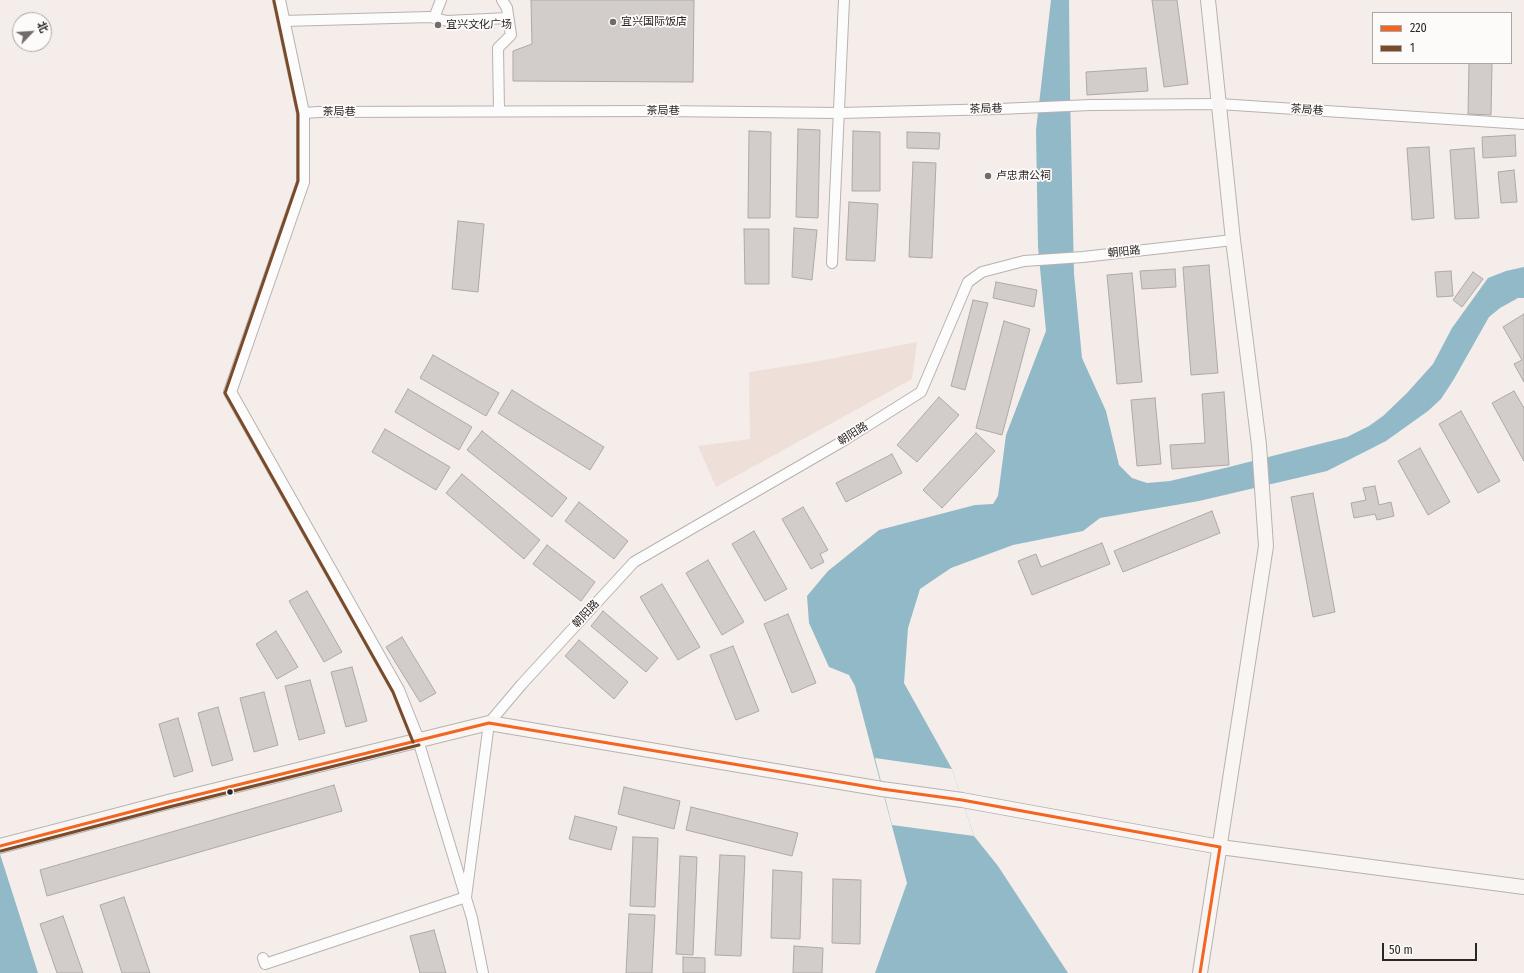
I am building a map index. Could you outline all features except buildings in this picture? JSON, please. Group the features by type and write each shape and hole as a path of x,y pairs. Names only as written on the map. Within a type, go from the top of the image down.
{"main road":[{"path":"1200,973 1266,546 1259,445 1233,240 1208,0"},
{"path":"0,846 168,802 489,723 882,789 962,800 1220,847 1524,887"}],"street":[{"path":"279,0 303,113 303,182 230,392 398,690 418,740 466,897 472,918 483,973"},
{"path":"434,18 441,0"},
{"path":"499,111 498,48 511,35 507,8 502,0"},
{"path":"832,263 844,0"},
{"path":"283,21 434,18 447,21 508,18"},
{"name":"茶局巷","path":"303,113 499,111 839,113 1091,105 1219,104 1524,124"},
{"name":"朝阳路","path":"489,723 522,684 634,562 843,442 921,392 968,282 982,272 1024,261 1082,257 1233,240"},
{"path":"466,897 489,723"},
{"path":"263,958 266,964 466,897"}],"shaded area":[{"path":"917,342 912,379 716,487 698,446 750,439 749,372 814,362"}],"water":[{"path":"1051,0 1069,0 1074,274 1082,358 1106,411 1119,465 1132,478 1147,483 1170,481 1347,437 1369,426 1383,416 1407,393 1433,364 1452,328 1488,278 1506,271 1524,267 1524,298 1518,298 1500,308 1489,317 1454,379 1441,399 1428,411 1386,441 1327,471 1199,501 1100,518 1083,531 1013,545 951,568 920,589 908,628 904,683 952,769 974,836 998,866 1068,973 875,973 907,883 855,686 849,675 829,667 809,623 807,596 828,571 879,530 975,505 993,504 998,496 1006,435 1046,331 1038,247 1036,130"},
{"path":"0,854 38,973 0,973"}],"pier":[{"path":"875,758 952,769 974,836 892,825"}],"transit line":[{"name":"1","path":"274,1 298,114 298,181 225,393 393,692 413,742"},
{"name":"220","path":"0,846 168,802 489,723 882,789 962,800 1220,847"},
{"name":"1","path":"1,851 169,807 419,745"},
{"name":"220","path":"1200,973 1220,847"}],"place":[{"name":"宜兴国际饭店","path":"613,22"},
{"name":"宜兴文化广场","path":"438,25"},
{"name":"卢忠肃公祠","path":"988,176"}]}
